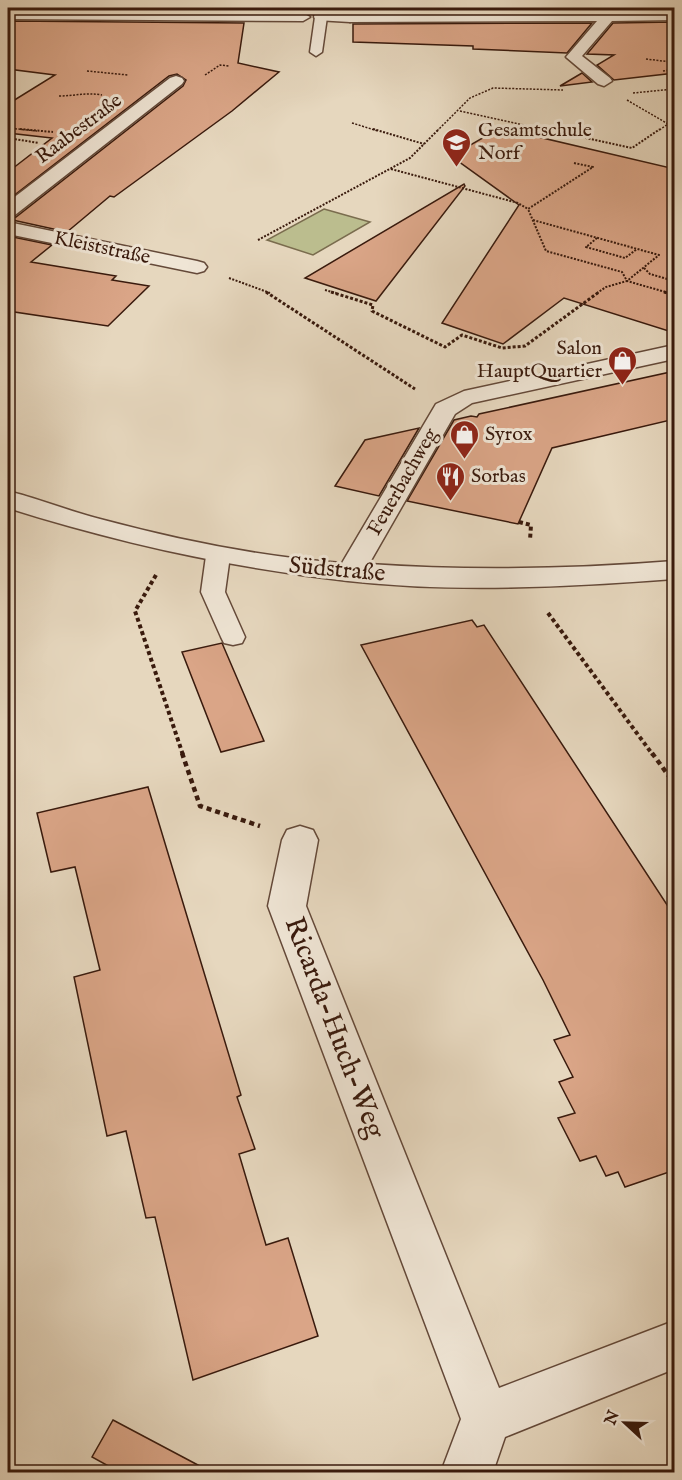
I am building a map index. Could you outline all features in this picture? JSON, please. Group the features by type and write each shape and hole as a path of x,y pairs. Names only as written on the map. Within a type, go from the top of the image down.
{"street":[{"path":"8,15 303,17 321,12 350,18 675,16"},
{"path":"403,17 519,31"},
{"path":"604,81 573,57 607,18"},
{"path":"565,36 588,39"},
{"name":"Raabestraße","path":"8,211 176,81"},
{"name":"Kleiststraße","path":"8,228 197,267"},
{"name":"Feuerbachweg","path":"350,573 445,409 464,398 675,352"},
{"name":"Südstraße","path":"8,499 74,521 172,546 263,564 350,573 522,578 675,570"},
{"name":"Ricarda-Huch-Weg","path":"300,840 286,906 486,1419"},
{"path":"467,1473 486,1419 675,1345"}],"lane":[{"path":"316,52 321,12"},
{"path":"218,556 213,592 233,637"}],"path":[{"path":"671,62 675,50"},
{"path":"646,59 671,62 675,68 663,70"},
{"path":"211,74 220,65 229,66"},
{"path":"87,71 138,76"},
{"path":"258,240 410,158 470,98 494,88 565,91"},
{"path":"629,94 675,89"},
{"path":"59,96 75,96 83,92 104,95"},
{"path":"459,111 632,148 668,124 620,95"},
{"path":"352,123 424,144"},
{"path":"8,128 57,132"},
{"path":"528,209 593,167 574,163"},
{"path":"390,169 518,203 528,209 546,251 622,272 627,281 675,295"},
{"path":"325,290 373,305 372,311 445,347 462,335 502,348 525,346 606,286 627,281 659,255 533,220"},
{"path":"598,238 586,248 625,258 637,249"},
{"path":"197,267 269,293 445,409"},
{"path":"644,268 650,274 675,281"},
{"path":"519,522 531,525 530,540"},
{"path":"172,546 135,611 200,806 300,840"},
{"path":"522,578 675,783"}],"green space":[{"path":"324,209 370,222 313,255 267,240"}],"building":[{"path":"60,8 246,8 245,10"},
{"path":"354,8 573,8 574,10 354,12"},
{"path":"589,8 675,8 675,10 591,10"},
{"path":"8,21 244,23 238,63 279,72 232,111 114,197 110,196 67,232 8,219 16,217 183,86 186,80 177,74 169,76 8,200 8,172 52,138 8,133 8,104 55,75 8,69"},
{"path":"675,22 675,73 614,80 597,65 614,55 587,54 613,23"},
{"path":"592,23 567,53 473,49 473,46 353,42 353,24"},
{"path":"582,73 592,82 560,86"},
{"path":"500,128 675,169 675,333 564,298 503,344 442,323 519,205 451,156"},
{"path":"464,184 465,186 376,301 305,278"},
{"path":"8,236 52,245 31,262 116,276 112,280 149,286 108,326 8,311"},
{"path":"675,371 675,419 552,448 518,524 407,501 454,420 477,417 479,414"},
{"path":"419,428 379,496 335,486 365,440"},
{"path":"472,620 477,627 484,625 675,917 675,1170 625,1187 618,1172 606,1176 596,1156 580,1161 558,1118 575,1113 559,1082 573,1077 554,1040 570,1035 543,980 361,645"},
{"path":"222,643 264,741 221,752 182,652"},
{"path":"148,787 241,1095 237,1097 255,1149 239,1154 266,1245 288,1238 318,1336 193,1380 155,1217 146,1218 126,1131 107,1136 74,977 100,970 75,867 51,872 37,813"},
{"path":"113,1420 213,1473 121,1473 92,1457"}],"place":[{"name":"Gesamtschule Norf","path":"457,168"},
{"name":"Salon HauptQuartier","path":"623,386"},
{"name":"Syrox","path":"464,460"},
{"name":"Sorbas","path":"450,502"}]}
